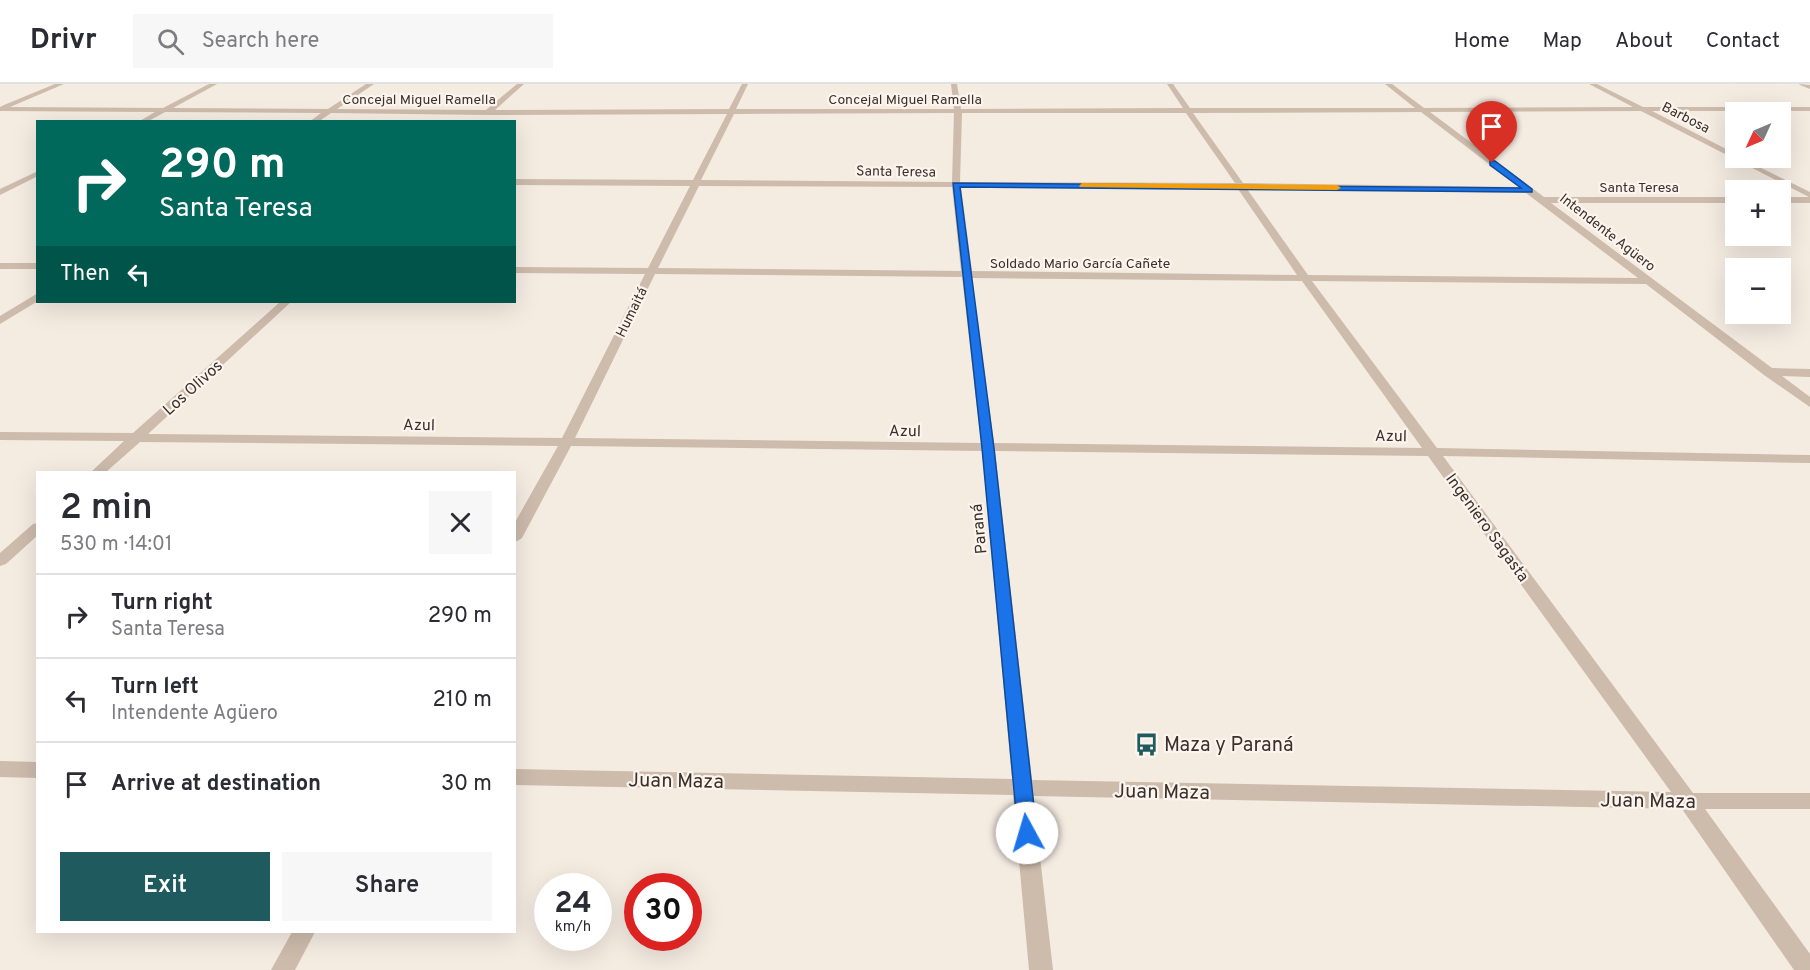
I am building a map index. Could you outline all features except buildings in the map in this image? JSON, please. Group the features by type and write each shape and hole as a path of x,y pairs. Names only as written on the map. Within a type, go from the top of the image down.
{"street":[{"path":"0,109 61,84"},
{"path":"145,120 214,84"},
{"path":"315,120 371,84"},
{"path":"480,120 521,84"},
{"name":"Humaitá","path":"516,534 567,442 745,84"},
{"name":"Paraná","path":"954,84 958,111 956,185 988,448 1041,970"},
{"name":"Ingeniero Sagasta","path":"1170,84 1305,278 1688,801 1808,970"},
{"name":"Intendente Agüero","path":"1388,84 1810,403"},
{"name":"Barbosa","path":"1592,84 1725,151"},
{"path":"1802,84 1810,87"},
{"name":"Concejal Miguel Ramella","path":"0,109 490,112 1420,108 1810,109"},
{"name":"Barbosa","path":"1757,168 1810,195"},
{"path":"0,192 36,174"},
{"path":"0,179 36,179"},
{"name":"Santa Teresa","path":"516,182 1529,190"},
{"name":"Santa Teresa","path":"1542,200 1725,200"},
{"path":"1791,200 1810,200"},
{"path":"0,266 36,266"},
{"name":"Soldado Mario García Cañete","path":"516,270 1646,281"},
{"path":"0,321 36,297"},
{"name":"Los Olivos","path":"99,471 285,303"},
{"path":"1768,372 1810,373"},
{"name":"Azul","path":"0,436 1433,452 1810,459"},
{"path":"0,561 36,529"},
{"path":"0,769 36,770"},
{"name":"Juan Maza","path":"516,777 1688,801 1810,801"},
{"path":"283,970 303,933"}],"slow traffic":[{"path":"1082,186 1337,188"}],"place":[{"name":"Maza y Paraná","path":"1146,744"}],"route":[{"path":"1027,833 988,448 956,185 1529,190 1492,163"}]}
